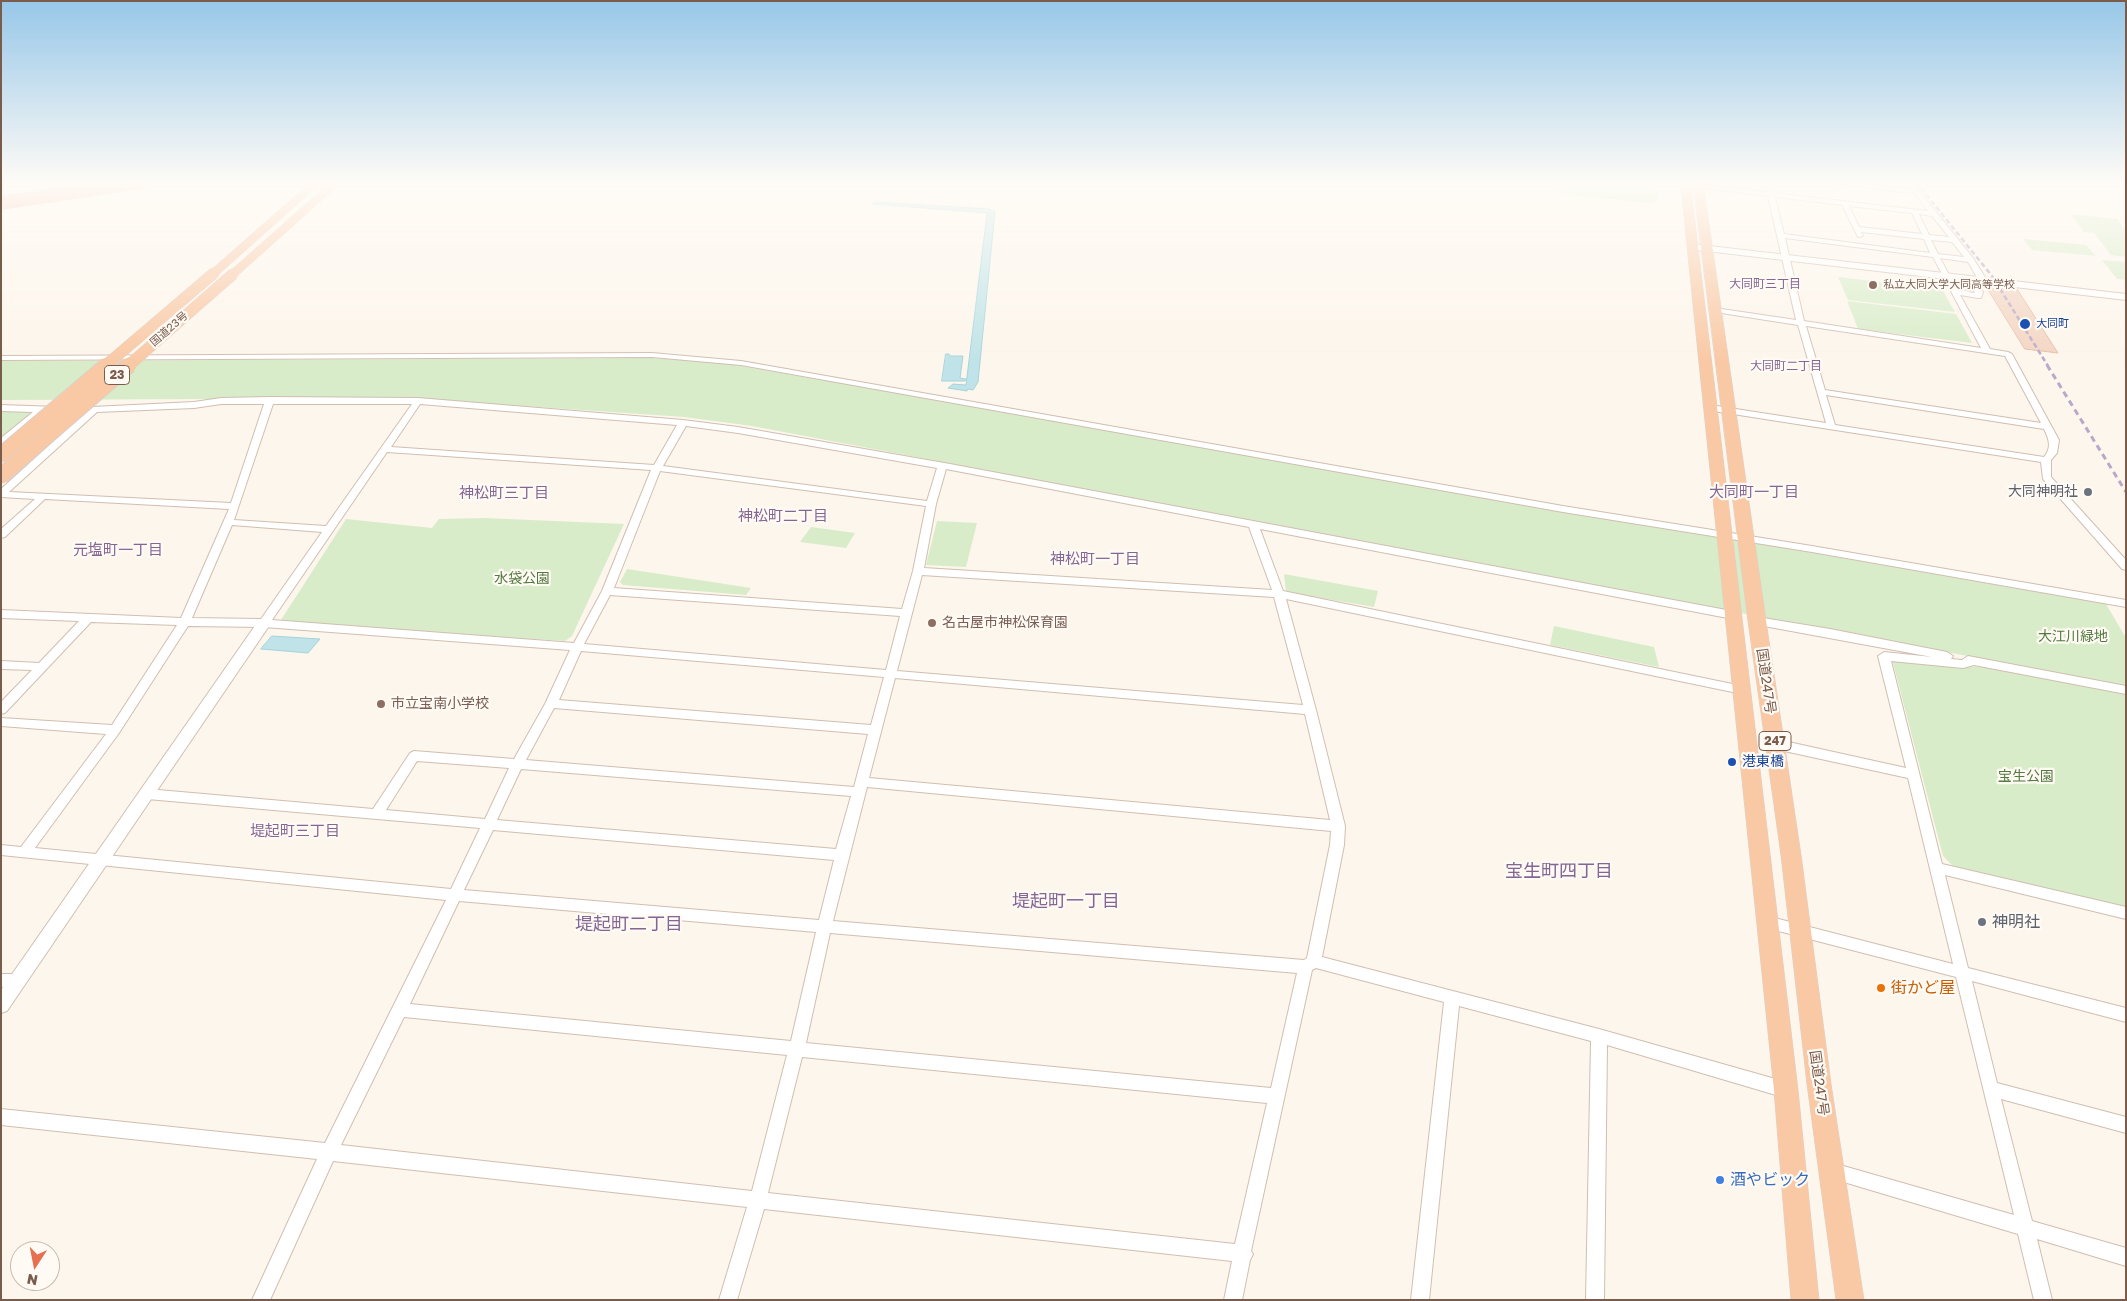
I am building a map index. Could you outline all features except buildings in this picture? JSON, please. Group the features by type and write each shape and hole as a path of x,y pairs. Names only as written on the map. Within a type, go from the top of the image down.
{"highway":[{"name":"国道23号","path":"1,455 248,243"},
{"name":"国道23号","path":"1,476 268,243"},
{"name":"国道247号","path":"1699,243 1719,409 1746,539 1850,1300"},
{"name":"国道247号","path":"1700,248 1715,310 1724,536 1786,1090 1805,1300"}],"street":[{"path":"1783,243 1801,323 1831,426"},
{"path":"1838,243 1970,260"},
{"path":"1929,243 1986,349"},
{"path":"1956,243 1984,282"},
{"path":"1700,248 2126,297"},
{"path":"1954,289 1967,295 1978,296 1979,292 1971,280"},
{"path":"1715,310 1986,349 2008,354 2054,440 2052,452 2046,460 2046,477 2126,567"},
{"path":"1,358 652,356 701,358 741,363 1562,509 2126,604"},
{"path":"1821,392 2046,427"},
{"path":"1,408 40,410 95,409 194,405 221,400 418,401 683,423 816,443 942,467 960,468 1733,615"},
{"path":"24,852 115,730 185,622 235,506 270,400"},
{"path":"1,1005 10,980 102,859 418,401"},
{"path":"1,494 95,409"},
{"path":"1719,409 2046,460"},
{"path":"1,443 40,410"},
{"path":"261,1300 328,1152 400,1010 517,765 551,704 577,647 606,591 657,468 683,423"},
{"path":"384,449 657,468 931,504"},
{"path":"728,1300 759,1200 797,1048 840,855 876,730 918,571 931,504 942,467"},
{"path":"1,494 235,506"},
{"path":"1,535 43,496"},
{"path":"227,522 328,529"},
{"path":"1233,1300 1276,1096 1310,964 1337,845 1338,826 1279,594 1253,524"},
{"path":"918,571 1279,594 1742,690"},
{"path":"606,591 906,613"},
{"path":"1,614 185,622 264,623 577,647 1310,710"},
{"path":"1,710 89,617"},
{"path":"1757,621 1830,632 2126,690"},
{"path":"1974,661 1964,664 1884,656 2043,1300"},
{"path":"1,665 42,667"},
{"path":"551,704 876,730"},
{"path":"1,722 115,730"},
{"path":"1775,744 1914,775"},
{"path":"376,815 414,756 517,765 860,787 1338,826"},
{"path":"146,794 840,855"},
{"path":"1,850 454,895 824,928 1310,964 1452,997 1600,1036 1786,1090"},
{"path":"1937,868 2126,913"},
{"path":"1767,922 2126,1015"},
{"path":"1420,1300 1452,997"},
{"path":"400,1010 1276,1096"},
{"path":"1595,1300 1600,1036"},
{"path":"1991,1089 2126,1125"},
{"path":"1,1117 1244,1254"},
{"path":"1833,1171 2126,1257"}],"green space":[{"path":"2026,243 2062,243 2086,245 2096,256 2032,250"},
{"path":"2102,243 2126,243 2126,257 2111,255"},
{"path":"2102,260 2126,262 2126,280 2117,279"},
{"path":"1838,277 1942,289 1955,312 1848,300"},
{"path":"1847,301 1956,314 1972,343 1858,329"},
{"name":"大江川緑地","path":"650,358 735,365 2106,604 2126,638 2126,686 752,426 684,417 406,398 1,400 1,361"},
{"path":"1,411 27,412 30,414 1,439"},
{"name":"水袋公園","path":"484,518 624,524 572,636 565,641 279,623 346,519 432,528 439,519"},
{"path":"937,521 977,523 966,567 926,565"},
{"path":"811,527 855,533 846,548 800,542"},
{"path":"627,569 751,588 746,595 623,585 620,582"},
{"path":"1284,574 1378,591 1374,607 1286,592"},
{"path":"1554,626 1654,647 1659,667 1550,645"},
{"name":"宝生公園","path":"1892,659 1971,667 1980,666 2126,694 2126,907 1953,866 1943,856"}],"water":[{"path":"983,243 992,243 978,382 973,390 948,388 953,384 966,385"},
{"path":"946,354 950,356 963,356 960,378 966,379 965,381 942,381"},
{"path":"272,636 320,639 308,653 261,649"}],"railway":[{"path":"1965,243 1992,276 2048,366"},
{"path":"2047,365 2126,492"}],"place":[{"name":"私立大同大学大同高等学校","path":"1873,285"},
{"name":"大同町","path":"2025,324"},
{"name":"大同神明社","path":"2088,492"},
{"name":"名古屋市神松保育園","path":"932,623"},
{"name":"市立宝南小学校","path":"381,704"},
{"name":"港東橋","path":"1732,762"},
{"name":"神明社","path":"1982,922"},
{"name":"街かど屋","path":"1881,988"},
{"name":"酒やビック","path":"1720,1180"}],"district":[{"name":"大同町三丁目","path":"1765,284"},
{"name":"大同町二丁目","path":"1786,366"},
{"name":"大同町一丁目","path":"1754,492"},
{"name":"神松町三丁目","path":"504,493"},
{"name":"神松町二丁目","path":"783,516"},
{"name":"元塩町一丁目","path":"118,550"},
{"name":"神松町一丁目","path":"1095,559"},
{"name":"堤起町三丁目","path":"295,831"},
{"name":"宝生町四丁目","path":"1559,871"},
{"name":"堤起町一丁目","path":"1066,901"},
{"name":"堤起町二丁目","path":"629,924"}]}
